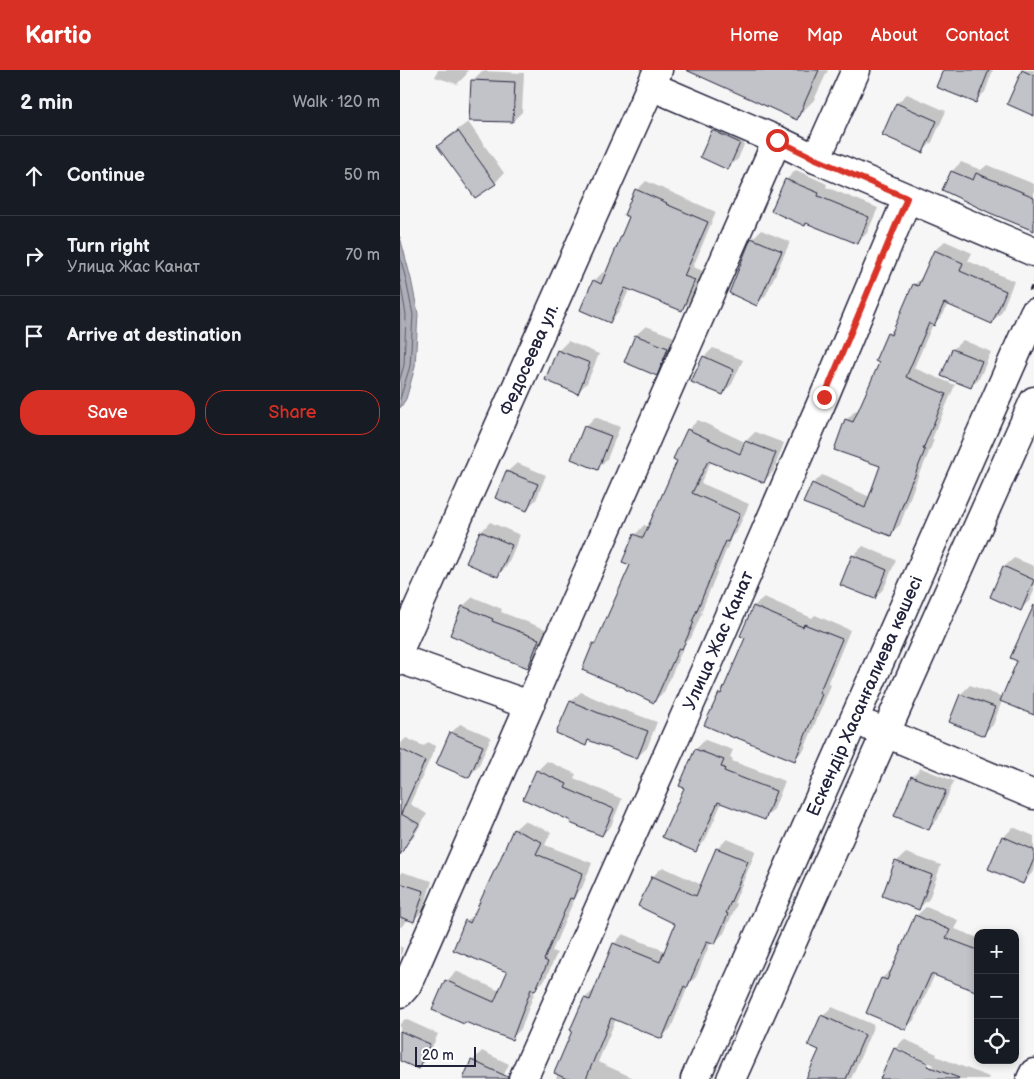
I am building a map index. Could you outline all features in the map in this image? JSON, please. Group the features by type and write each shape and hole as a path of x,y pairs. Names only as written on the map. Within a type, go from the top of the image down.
{"street":[{"path":"816,159 856,70"},
{"path":"654,78 816,159 1034,252"},
{"name":"Федосеева ул.","path":"400,648 654,78"},
{"path":"400,993 407,985 777,140"},
{"name":"Улица Жас Канат","path":"523,1079 708,664 824,397 907,198"},
{"name":"Ескендір Хасанғалиева көшесі","path":"695,1079 1034,313"},
{"name":"Ескендір Хасанғалиева көшесі","path":"731,1079 1034,401"},
{"path":"400,659 530,705"},
{"path":"854,719 1034,795"},
{"path":"1031,1079 1034,1073"}],"water":[{"path":"400,237 418,314 415,367 406,399 400,408"}],"building":[{"path":"686,70 819,70 797,120"},
{"path":"943,70 989,70 976,103 936,87"},
{"path":"1022,70 1034,76 1034,116 1007,104"},
{"path":"471,80 515,82 513,122 469,121"},
{"path":"896,103 937,121 923,153 882,135"},
{"path":"712,130 740,143 728,170 700,157"},
{"path":"458,131 496,184 475,198 437,146"},
{"path":"951,171 973,180 976,173 1034,197 1034,231 942,190"},
{"path":"785,179 819,193 818,196 869,217 858,244 806,223 805,226 771,211"},
{"path":"635,189 708,222 684,276 695,280 682,311 625,288 610,323 580,310 593,280 601,284 629,217 624,215"},
{"path":"751,238 782,251 757,306 729,293"},
{"path":"934,250 963,263 960,271 1006,291 992,324 944,303 934,326 929,323 906,377 946,394 923,449 925,450 891,536 803,503 812,483 865,508 880,466 834,450 845,419 853,422 879,363 875,361 887,333 891,335 913,284 918,286"},
{"path":"635,335 668,348 657,376 624,362"},
{"path":"952,349 982,361 971,388 941,376"},
{"path":"557,350 590,363 578,394 545,380"},
{"path":"703,356 734,370 723,395 691,382"},
{"path":"584,426 611,436 598,470 571,459"},
{"path":"687,429 740,454 745,441 776,453 764,483 708,461 692,493 740,514 728,542 726,541 682,649 679,648 654,703 625,688 582,670 630,565 622,562 634,534 643,538 677,461 673,459"},
{"path":"506,471 538,484 527,511 495,498"},
{"path":"480,531 512,545 498,577 466,563"},
{"path":"852,555 887,570 875,599 840,585"},
{"path":"1003,566 1034,580 1021,611 990,597"},
{"path":"1034,605 1034,715 1000,701 1017,661 1010,658"},
{"path":"462,606 493,619 492,621 539,639 528,668 450,635"},
{"path":"753,606 803,627 804,624 842,639 819,693 822,694 795,761 704,725 719,693 721,694 745,638 740,636"},
{"path":"960,694 995,707 984,736 949,722"},
{"path":"570,701 648,731 637,759 588,740 586,746 556,733"},
{"path":"450,732 483,746 469,778 436,764"},
{"path":"400,749 425,761 401,814 419,824 400,855"},
{"path":"695,749 724,760 721,767 725,768 724,771 776,791 765,820 718,802 696,852 662,837 684,788 679,786"},
{"path":"536,770 567,784 565,788 614,809 602,836 570,823 571,821 523,799"},
{"path":"911,776 946,791 929,830 894,816"},
{"path":"513,829 542,842 536,854 583,873 573,899 570,898 544,960 548,962 535,991 531,989 512,1040 465,1022 464,1024 432,1010 445,980 494,1002 507,972 453,950 465,920 470,923"},
{"path":"1002,836 1034,850 1034,859 1023,884 988,869"},
{"path":"716,848 748,861 715,944 707,941 687,988 684,986 662,1039 611,1018 586,1079 567,1079 554,1073 584,998 590,1000 613,943 660,962 675,924 638,906 652,876 696,896"},
{"path":"895,861 932,875 919,910 882,896"},
{"path":"400,883 424,891 414,922 400,917"},
{"path":"915,915 950,930 946,938 974,948 974,990 931,974 906,1030 866,1013 881,978 887,980"},
{"path":"821,1015 865,1035 846,1079 806,1079 819,1050 808,1045"},
{"path":"400,1031 430,1044 418,1069 400,1061"},
{"path":"894,1048 928,1063 927,1066 959,1078 880,1079"},
{"path":"471,1060 508,1077 508,1079 463,1079"}],"route":[{"path":"777,140 907,198 824,397"}]}
